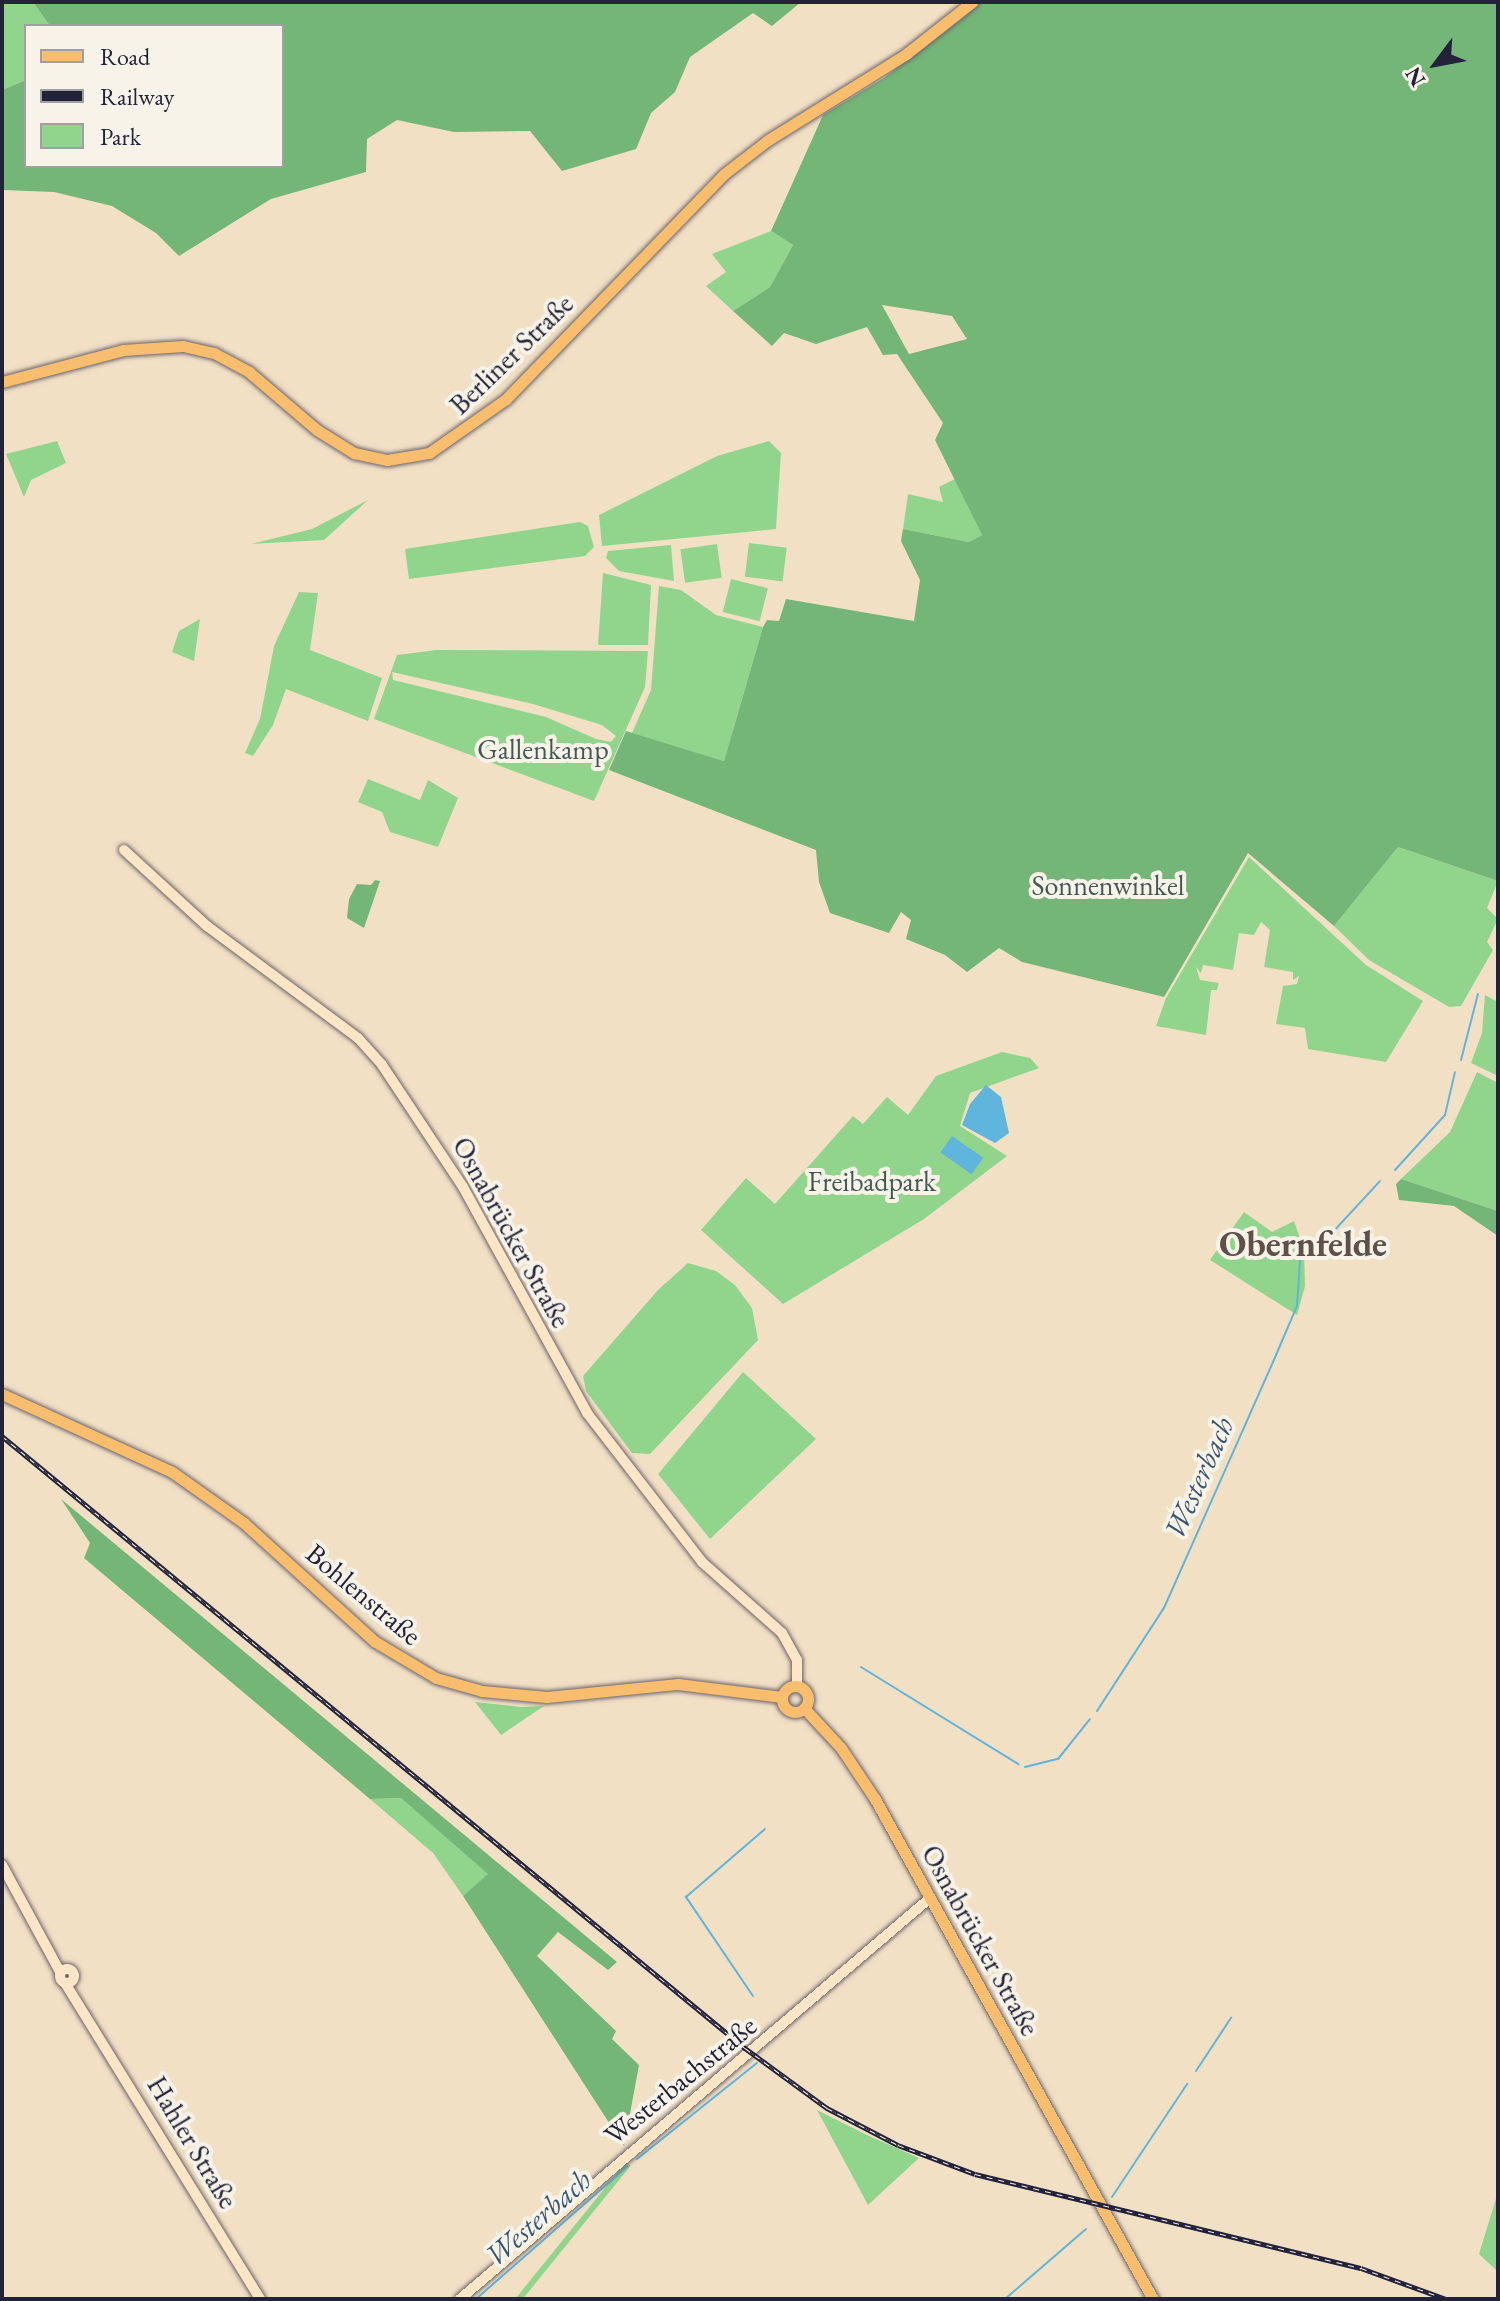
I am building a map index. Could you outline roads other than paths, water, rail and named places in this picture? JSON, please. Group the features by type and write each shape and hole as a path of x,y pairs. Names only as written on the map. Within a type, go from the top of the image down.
{"main road":[{"name":"Berliner Straße","path":"2,382 123,350 191,347 249,372 331,442 354,453 387,460 429,453 506,399 724,174 768,140 906,54 972,2"},
{"name":"Berliner Straße","path":"2,389 18,380"},
{"name":"Bohlenstraße","path":"2,1394 172,1472 244,1523 374,1641 456,1686 547,1697 701,1684 782,1697 787,1710 804,1708"},
{"path":"782,1697 797,1686 807,1693 804,1708"},
{"name":"Osnabrücker Straße","path":"804,1708 851,1762 1153,2299"}],"street":[{"name":"Osnabrücker Straße","path":"124,850 207,926 358,1038 382,1065 463,1187 587,1413 692,1550 782,1633 797,1660 797,1686"},
{"name":"Hahler Straße","path":"2,1865 260,2299"},
{"name":"Westerbachstraße","path":"460,2299 930,1898"}],"water":[{"path":"986,1085 1001,1097 1009,1133 995,1143 962,1125 970,1104"},
{"path":"952,1136 983,1158 972,1174 941,1152"}],"waterway":[{"name":"Westerbach","path":"1461,1060 1478,994"},
{"name":"Westerbach","path":"1395,1170 1445,1115 1455,1072"},
{"name":"Westerbach","path":"1331,1234 1380,1181"},
{"name":"Westerbach","path":"1097,1711 1164,1608 1273,1362 1297,1306 1301,1248"},
{"name":"Westerbach","path":"861,1667 1018,1764"},
{"name":"Westerbach","path":"1025,1767 1058,1759 1090,1719"},
{"name":"Westerbach","path":"753,1996 686,1897 765,1829"},
{"path":"1196,2071 1231,2018"},
{"name":"Westerbach","path":"637,2159 757,2063"},
{"path":"1112,2197 1187,2084"},
{"name":"Westerbach","path":"476,2299 627,2167"},
{"path":"1005,2299 1086,2229"}],"railway":[{"path":"2,1436 745,2048 827,2108 898,2145 975,2174 1361,2268 1446,2299"}],"district":[{"name":"Obernfelde","path":"1303,1244"}],"park label":[{"name":"Gallenkamp","path":"543,749"},
{"name":"Sonnenwinkel","path":"1108,885"},
{"name":"Freibadpark","path":"872,1181"}]}
